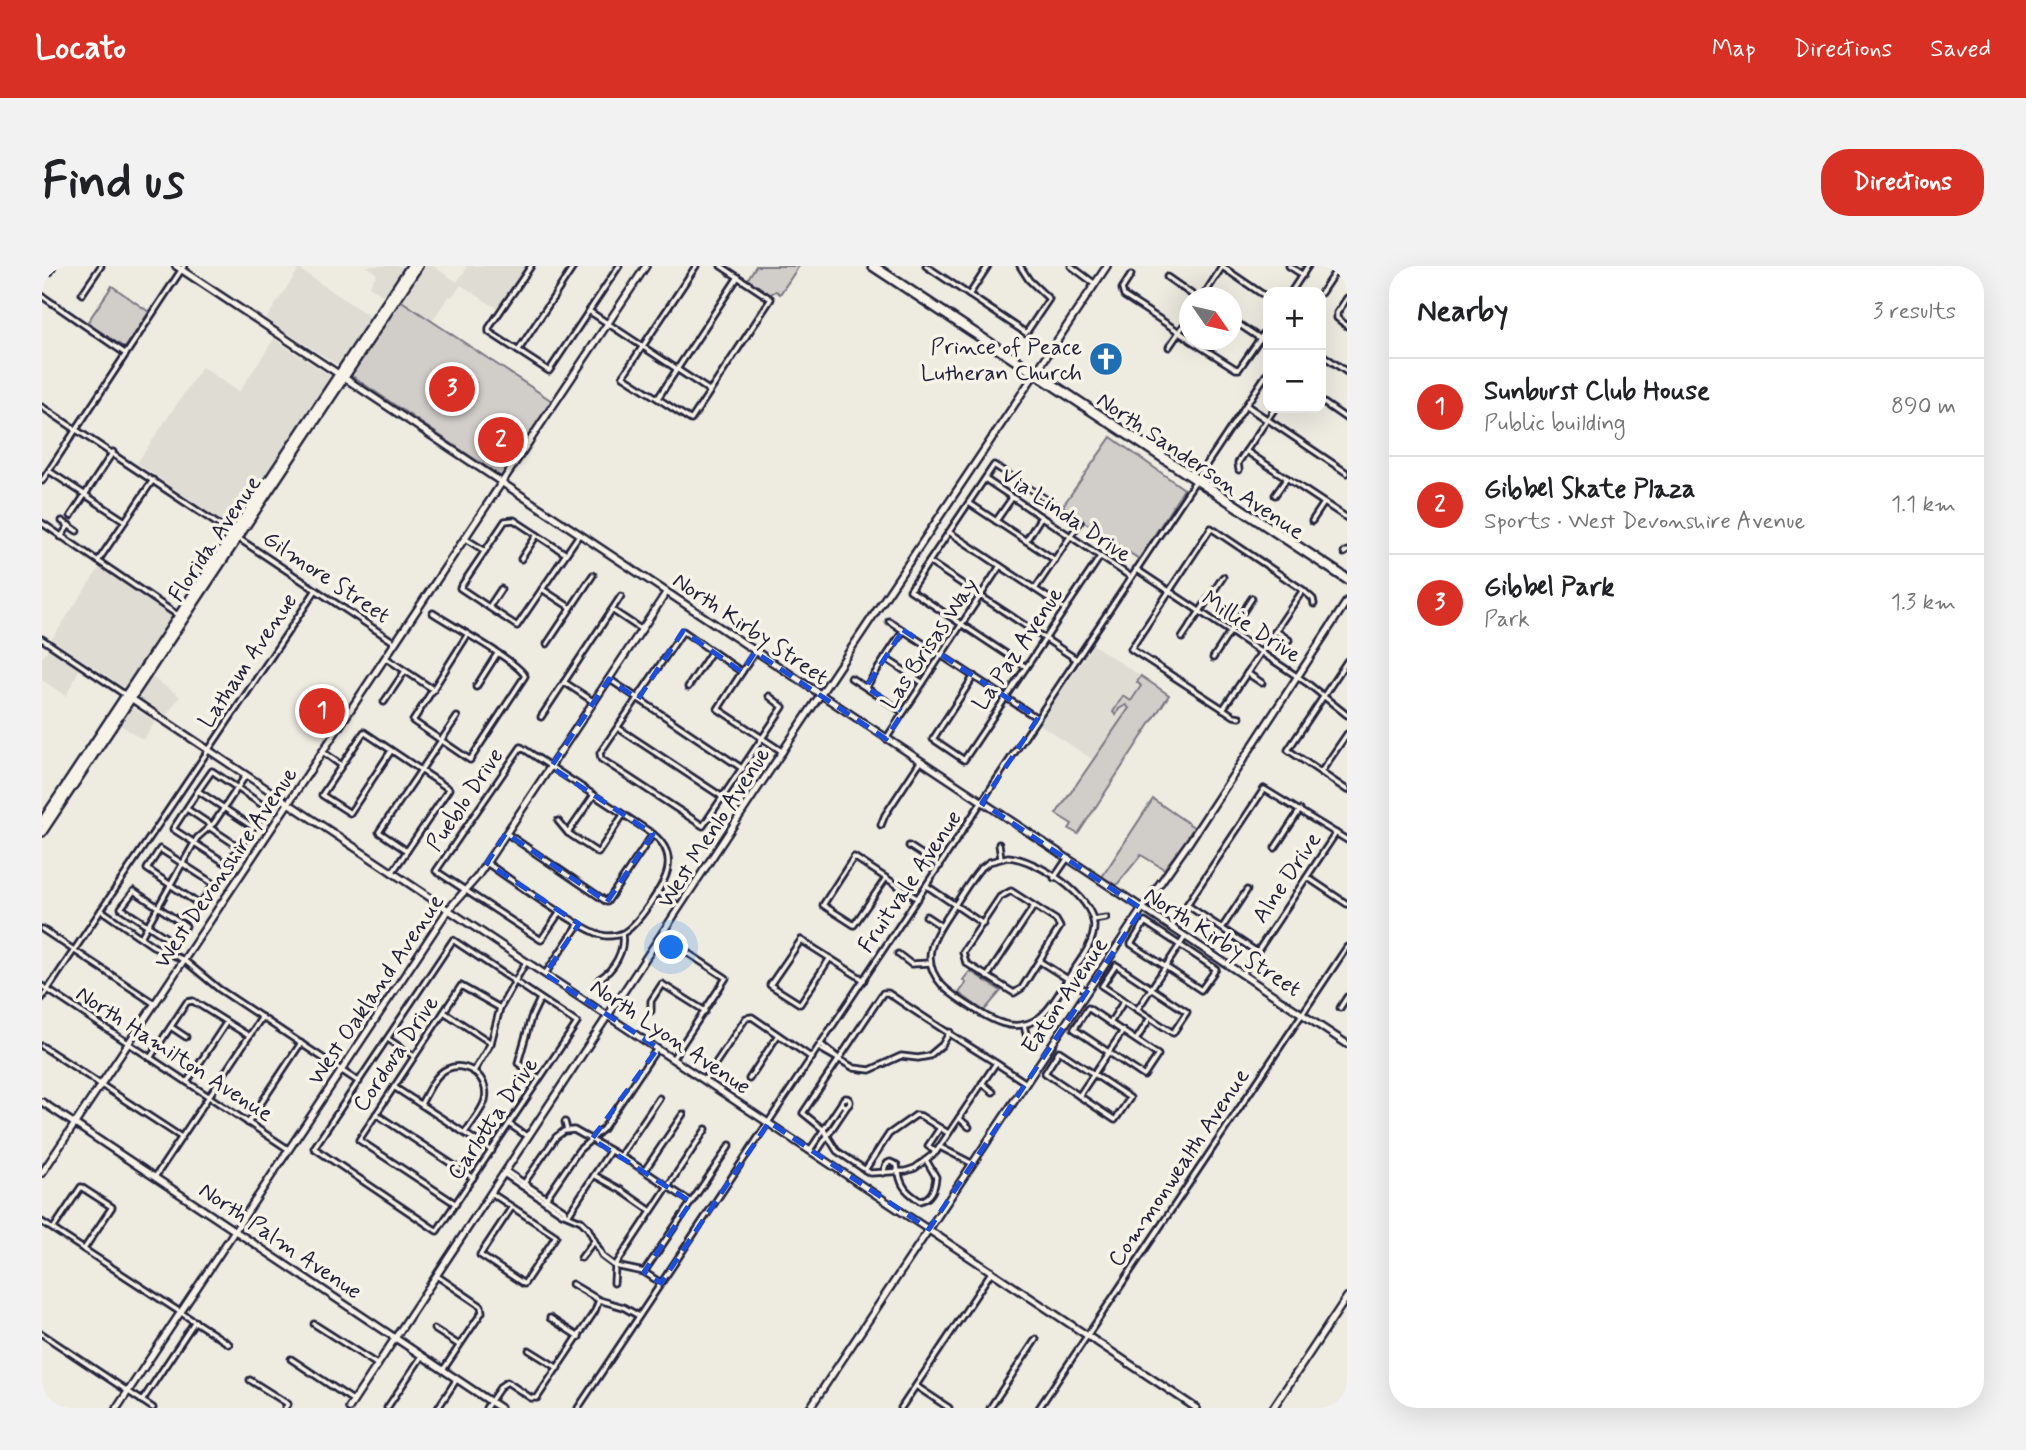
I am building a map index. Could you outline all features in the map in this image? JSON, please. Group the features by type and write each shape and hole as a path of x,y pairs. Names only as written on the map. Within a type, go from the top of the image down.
{"highway":[{"name":"North Sanderson Avenue","path":"873,266 1133,437 1347,585"},
{"name":"North Sanderson Avenue","path":"1035,374 1040,381 1112,429 1347,579"},
{"path":"1112,429 1133,437"}],"main road":[{"name":"Florida Avenue","path":"42,832 406,274 415,267"},
{"name":"Florida Avenue","path":"235,536 273,485 314,412 400,294 415,267"},
{"path":"400,294 406,274"},
{"name":"Florida Avenue","path":"42,822 128,697"},
{"path":"60,805 59,801 83,760"}],"street":[{"path":"50,272 53,266"},
{"path":"82,295 101,266"},
{"name":"North Kirby Street","path":"176,266 183,268 341,377 1347,1044"},
{"path":"530,266 489,328 489,332 549,371 619,266"},
{"path":"518,351 575,266"},
{"name":"West Devonshire Avenue","path":"43,1169 646,266"},
{"path":"695,266 623,376 691,420 771,299 721,266"},
{"path":"926,266 1026,333 1049,299 1029,280 1020,266"},
{"path":"969,295 988,266"},
{"path":"1071,266 1095,284"},
{"name":"West Menlo Avenue","path":"349,1408 1107,266"},
{"path":"1207,287 1221,266 1263,295"},
{"path":"1289,266 1303,275"},
{"path":"1295,287 1308,266"},
{"path":"1325,287 1339,266"},
{"path":"42,481 183,268"},
{"path":"1131,275 1122,293 1179,332 1169,347"},
{"path":"657,398 738,277"},
{"path":"1167,277 1182,287"},
{"path":"42,296 126,354"},
{"path":"1347,298 1337,313 1337,318 1347,326"},
{"path":"589,310 710,391"},
{"path":"1242,326 1261,339"},
{"path":"1207,350 1239,369 1263,336"},
{"path":"1326,357 1347,372"},
{"name":"Fruitvale Avenue","path":"578,1408 1263,380"},
{"path":"1326,404 1347,419"},
{"path":"1246,405 1347,473"},
{"name":"Gilmore Street","path":"42,407 396,643"},
{"path":"1239,470 1238,463 1272,413"},
{"path":"1246,451 1347,519"},
{"path":"71,516 113,452"},
{"path":"1026,667 910,590 994,466 1080,522 1035,589"},
{"path":"49,471 125,521"},
{"path":"1275,495 1287,478"},
{"name":"Via Linda Drive","path":"985,479 1131,577"},
{"path":"98,561 153,480"},
{"path":"996,521 1012,498"},
{"path":"969,503 1055,560"},
{"path":"1312,520 1324,503"},
{"path":"1026,541 1041,517"},
{"path":"566,554 514,520 505,521 460,588 517,626 579,535"},
{"path":"62,521 76,531"},
{"path":"42,523 181,618"},
{"path":"61,537 69,526"},
{"path":"1240,717 1234,716 1131,649 1212,528 1303,590 1313,599 1314,604"},
{"path":"949,532 1065,609"},
{"path":"521,559 537,535"},
{"path":"466,539 485,551"},
{"name":"La Paz Avenue","path":"974,676 933,739 964,760 1100,556"},
{"path":"929,562 1076,659"},
{"name":"Las Brisas Way","path":"886,739 1000,566"},
{"name":"Millie Drive","path":"1136,569 1297,676 1347,715"},
{"path":"547,644 593,575"},
{"path":"1182,638 1223,577"},
{"path":"489,607 501,589"},
{"path":"542,589 571,608"},
{"name":"Latham Avenue","path":"42,998 316,590"},
{"path":"1223,709 1303,590"},
{"name":"West Oakland Avenue","path":"117,1408 448,910 506,834 666,593"},
{"path":"541,718 621,596"},
{"path":"1213,658 1252,598"},
{"name":"Eaton Avenue","path":"810,1408 1142,909 1198,830 1347,601"},
{"path":"612,610 642,630"},
{"path":"433,613 468,634 523,671 525,676 470,760 413,721 468,634"},
{"path":"890,621 1038,718"},
{"path":"866,687 904,630"},
{"path":"742,672 682,631 600,753 601,759 704,826 783,707 769,696"},
{"path":"1276,631 1289,640"},
{"path":"42,639 128,697"},
{"path":"688,687 712,652"},
{"path":"755,652 718,709 783,752"},
{"path":"476,687 497,654"},
{"path":"386,658 434,690"},
{"path":"885,658 923,683"},
{"path":"1347,661 1288,750 1347,790"},
{"path":"384,702 405,671"},
{"path":"1247,673 1262,683"},
{"path":"851,678 903,712"},
{"path":"609,679 743,769"},
{"path":"564,682 594,702"},
{"name":"North Lyon Avenue","path":"128,697 705,1079 1187,1405 1196,1408"},
{"path":"407,851 379,832 457,717"},
{"path":"618,728 724,798"},
{"path":"391,751 350,813 322,795 364,732 449,789 393,873"},
{"path":"1321,772 1347,734"},
{"name":"Pueblo Drive","path":"464,890 436,871 521,747 551,767"},
{"path":"322,752 341,765"},
{"path":"881,825 920,761"},
{"path":"486,863 591,932 605,936 622,934 632,926 657,891 668,868 666,850 653,834 551,767"},
{"path":"212,771 237,788 267,808 228,864 173,829 212,771"},
{"path":"141,937 194,842 210,826 246,775"},
{"path":"1171,928 1264,789 1347,840"},
{"path":"198,791 253,827"},
{"path":"568,833 594,795"},
{"path":"187,809 239,847"},
{"path":"1275,848 1300,810"},
{"path":"558,821 568,833 598,853 623,815"},
{"name":"Alne Drive","path":"1242,975 1336,833"},
{"path":"506,834 607,902 653,834"},
{"path":"999,844 1001,858"},
{"path":"909,846 940,866"},
{"path":"160,849 215,884 200,905 170,885 147,869 160,849"},
{"path":"886,878 854,925 822,905 854,857 886,878 918,899"},
{"path":"1001,858 1016,858 1028,861 1054,878 1084,901 1093,920 1093,936 1042,1016 1024,1025 1009,1026 987,1018 944,988 930,963 933,939 979,870 989,862 1001,858"},
{"path":"1054,878 1067,859"},
{"path":"1307,877 1345,903 1347,896"},
{"path":"927,886 983,924"},
{"path":"464,890 541,940 560,912"},
{"path":"1222,928 1247,890"},
{"path":"134,891 186,926 173,942 148,926 121,908 134,891"},
{"path":"657,891 681,908"},
{"path":"1011,891 1056,920 1060,928 1022,988 1014,993 963,958 963,952 983,924 1000,897 1011,891"},
{"path":"1187,905 1257,952"},
{"path":"987,977 1034,906"},
{"path":"101,910 141,937 184,960 219,989 359,1082 453,940 540,999 531,1017 518,1063 539,1078"},
{"path":"926,916 941,926"},
{"path":"1093,920 1106,918"},
{"path":"1145,922 1216,969 1201,990 1166,967 1130,944 1145,922"},
{"path":"545,974 579,924"},
{"path":"42,929 155,1004"},
{"path":"599,979 606,975 620,955 624,944 622,934"},
{"path":"662,936 726,978 673,1058"},
{"path":"1137,1010 1185,937"},
{"path":"830,958 800,1004 770,985 802,940 830,958 864,980"},
{"name":"Commonwealth Avenue","path":"1039,1408 1347,947"},
{"path":"898,954 911,964 930,963"},
{"path":"474,1071 491,1043 500,1008 526,961"},
{"path":"1039,961 1087,991"},
{"path":"1116,965 1187,1012 1173,1033 1124,1001 1102,986 1116,965"},
{"path":"651,1011 659,986 666,985 705,1011"},
{"name":"North Hamilton Avenue","path":"42,986 288,1149"},
{"name":"Cordova Drive","path":"456,1204 359,1140 461,986 500,1008"},
{"path":"996,1063 936,1152 915,1168 898,1173 865,1170 837,1152 824,1130 803,1113 881,993 888,993 950,1032 975,1052 996,1063 1026,1083"},
{"path":"1340,1008 1347,997"},
{"name":"Carlotta Drive","path":"359,1082 314,1148 437,1231 576,1023 540,999"},
{"path":"150,1058 187,1002 193,1001 249,1036"},
{"path":"1110,1023 1124,1001"},
{"path":"1088,1008 1122,1031 1158,1055 1144,1076 1074,1029 1088,1008"},
{"path":"444,1012 491,1043"},
{"path":"155,1177 262,1017"},
{"path":"705,1079 746,1018 752,1017 812,1058"},
{"path":"1136,1040 1150,1018"},
{"path":"188,1081 226,1023"},
{"path":"1024,1025 1027,1038"},
{"path":"171,1027 186,1037"},
{"path":"1079,1096 1122,1031"},
{"path":"820,1046 854,1068 870,1070 901,1056 929,1056 942,1045 950,1032"},
{"path":"749,1079 778,1035"},
{"path":"388,1039 414,1056"},
{"path":"248,1123 301,1043"},
{"path":"42,1046 181,1137"},
{"path":"546,1200 579,1150 603,1129 658,1048"},
{"path":"1059,1051 1130,1098 1115,1121 1079,1096 1045,1073 1059,1051"},
{"path":"421,1104 438,1076 447,1069 462,1067 474,1071 481,1079 485,1100 465,1133"},
{"path":"982,1083 993,1092"},
{"path":"394,1087 492,1151"},
{"path":"620,1156 659,1098"},
{"name":"North Palm Avenue","path":"42,1102 500,1408"},
{"path":"842,1102 845,1106 848,1105 813,1152 818,1138 842,1102"},
{"path":"376,1114 473,1178"},
{"path":"645,1171 683,1114"},
{"path":"865,1170 889,1134 916,1115 948,1133"},
{"path":"959,1118 969,1127"},
{"path":"565,1122 567,1130"},
{"path":"509,1124 528,1137"},
{"path":"936,1152 928,1146 940,1128"},
{"path":"614,1283 615,1266 706,1129"},
{"path":"524,1185 556,1137 567,1130 577,1130 691,1202"},
{"path":"818,1138 823,1142"},
{"path":"644,1272 730,1145"},
{"path":"940,1147 971,1165"},
{"path":"567,1214 610,1151"},
{"path":"884,1173 883,1169 890,1162 897,1165 902,1187 920,1200 925,1199 933,1191 936,1177 926,1160"},
{"path":"505,1172 581,1221 588,1228 603,1257 615,1266 644,1272 662,1283"},
{"path":"594,1175 651,1211"},
{"path":"53,1229 80,1187 112,1207 84,1249"},
{"path":"491,1194 512,1207 556,1236 524,1284 480,1255 512,1207"},
{"path":"42,1222 229,1343"},
{"path":"581,1258 594,1241"},
{"path":"901,1408 992,1271"},
{"path":"437,1276 481,1306 482,1312 443,1370"},
{"path":"572,1284 599,1300 623,1307 639,1316"},
{"path":"1273,1408 1347,1297"},
{"path":"486,1408 501,1386 507,1382 531,1398 537,1398 579,1337 599,1300"},
{"path":"550,1318 579,1337"},
{"path":"142,1401 195,1321"},
{"path":"314,1324 378,1365"},
{"path":"434,1329 460,1345"},
{"path":"42,1334 153,1408"},
{"path":"990,1408 1036,1339"},
{"path":"529,1350 558,1368"},
{"path":"387,1408 422,1356"},
{"path":"291,1359 354,1401"},
{"path":"438,1408 457,1379"},
{"path":"250,1380 286,1406"},
{"path":"916,1386 949,1408"}],"highlighted area":[{"path":"903,630 1038,718 982,803 1142,909 929,1229 769,1122 661,1283 644,1272 691,1202 592,1139 658,1048 545,974 579,924 487,863 506,833 607,902 653,834 551,767 609,679 638,699 683,631 742,672 755,652 886,739 903,712 866,687"}],"shaded area":[{"path":"367,266 406,266 385,297 369,286 377,274"},
{"path":"423,266 433,266 457,282 467,268 465,266 526,266 498,309 461,285 452,297 449,296 432,321 400,300"},
{"path":"756,266 799,266 780,294 776,291 769,295 747,280"},
{"path":"299,269 372,318 340,364 266,319"},
{"path":"112,286 149,312 125,348 87,323"},
{"path":"400,300 552,401 501,477 352,376 352,371"},
{"path":"274,339 332,377 234,526 229,526 137,463 202,367 239,392"},
{"path":"1111,437 1184,489 1139,559 1062,507"},
{"path":"100,567 174,616 126,689 52,639"},
{"path":"1092,644 1169,695 1116,775 1039,724"},
{"path":"49,648 80,668 66,696 42,680 42,658"},
{"path":"1141,676 1169,695 1078,834 1069,829 1072,824 1056,814 1129,708 1126,705 1119,709 1116,715 1113,712 1123,696 1131,701 1141,686 1137,682"},
{"path":"151,677 180,696 167,715 141,698 140,693"},
{"path":"133,708 155,722 143,740 119,724 129,709"},
{"path":"1153,799 1195,828 1164,869 1141,855 1116,886 1102,877"},
{"path":"970,971 1001,991 984,1011 959,993 966,983 963,980"}],"place":[{"name":"Prince of Peace Lutheran Church","path":"1106,359"},
{"name":"Gibbel Park","path":"452,389"},
{"name":"Gibbel Skate Plaza","path":"501,440"},
{"name":"Sunburst Club House","path":"322,711"}]}
